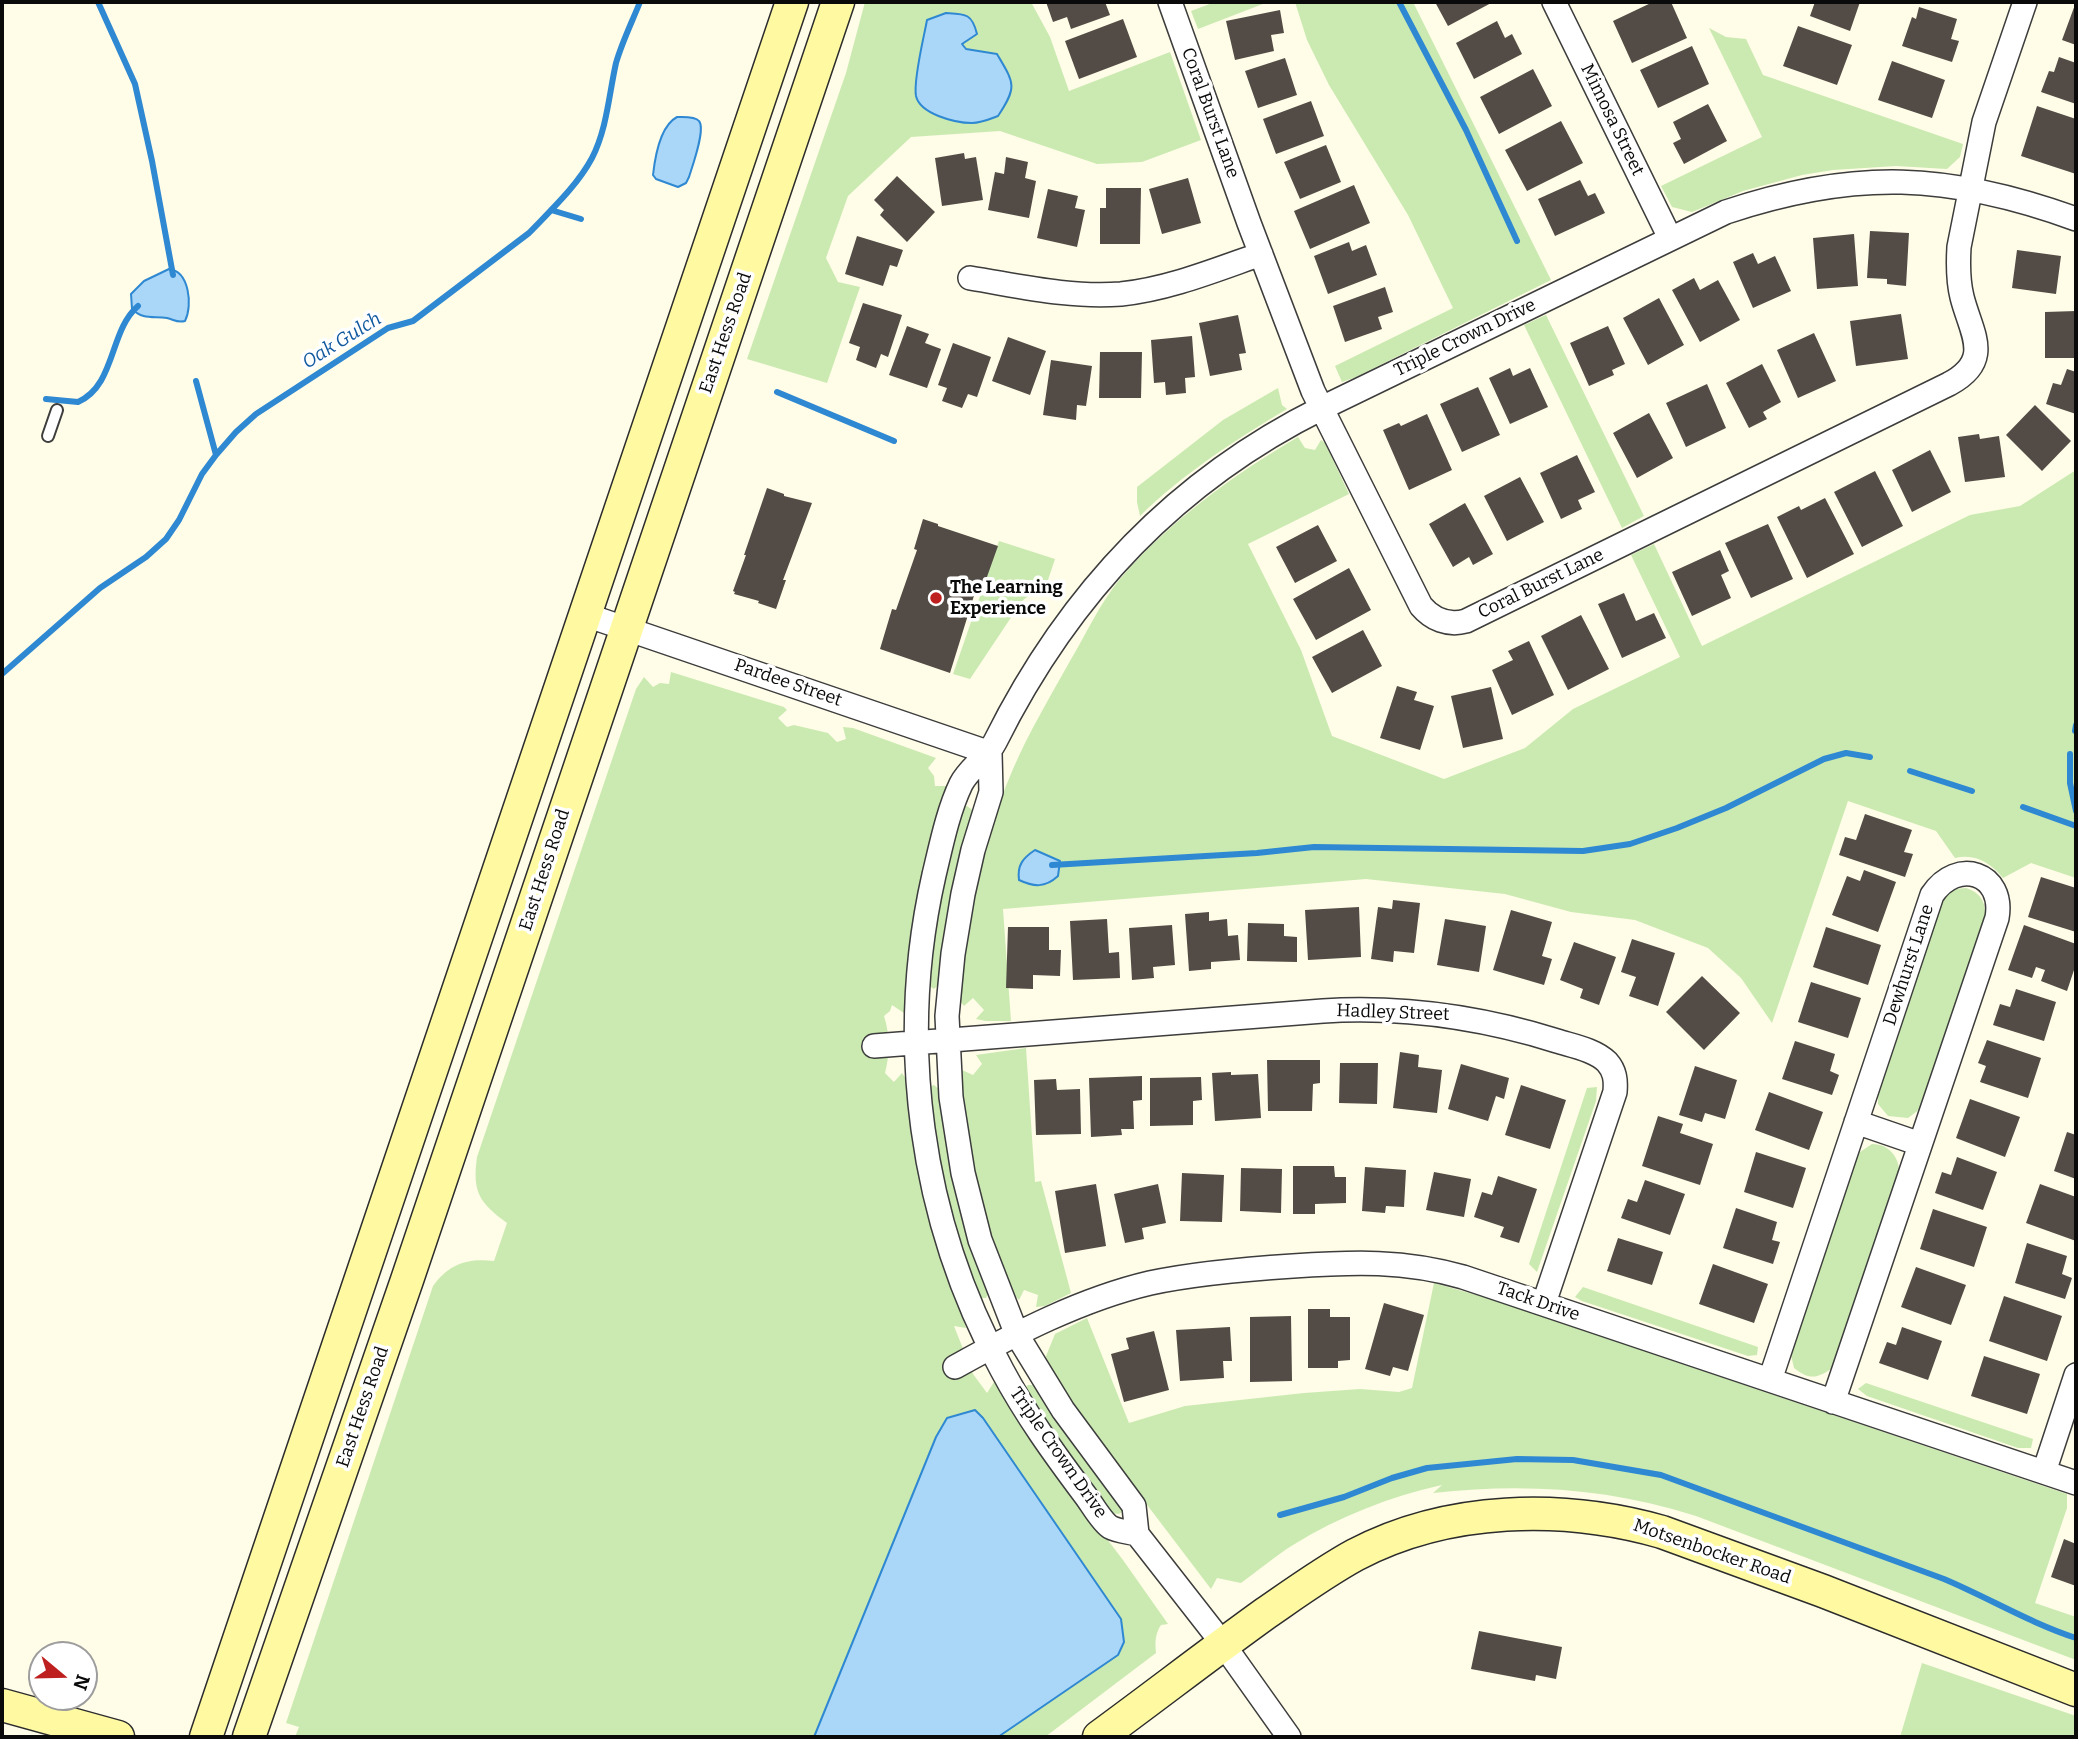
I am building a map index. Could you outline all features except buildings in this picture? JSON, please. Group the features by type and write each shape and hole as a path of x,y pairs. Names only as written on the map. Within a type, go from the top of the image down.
{"main road":[{"path":"206,1737 792,2"},
{"name":"East Hess Road","path":"249,1737 407,1280 838,2"},
{"name":"Motsenbocker Road","path":"1098,1737 1223,1644 1327,1571 1356,1554 1406,1534 1470,1518 1506,1515 1580,1515 1636,1524 1710,1548 2076,1690"},
{"path":"2,1705 118,1737"}],"street":[{"name":"Coral Burst Lane","path":"1170,2 1261,254 1322,408 1415,596 1437,631 1466,621 1949,384 1983,364 1977,351 1976,334 1962,296 1958,264 1984,122 2025,2"},
{"name":"Mimosa Street","path":"1554,2 1670,238"},
{"name":"Triple Crown Drive","path":"1136,1534 1110,1527 1091,1503 1030,1418 990,1347 958,1275 937,1205 919,1103 916,1043 920,958 936,865 962,782 990,752 1020,694 1058,635 1094,586 1165,511 1264,440 1322,408 1716,216 1754,202 1820,187 1908,181 1970,189 2017,200 2076,219"},
{"path":"970,278 1062,293 1122,293 1182,281 1261,254"},
{"name":"Pardee Street","path":"586,615 990,752"},
{"name":"Triple Crown Drive","path":"990,752 991,792 973,849 956,930 947,1016 950,1097 966,1185 980,1240 1017,1335 1063,1410 1134,1506 1136,1534 1223,1644 1289,1737"},
{"name":"Dewhurst Lane","path":"1770,1380 1932,895 1952,875 1961,873 1984,878 1991,884 1995,894 1997,918 1833,1402"},
{"name":"Hadley Street","path":"874,1046 1333,1010 1395,1010 1462,1017 1531,1033 1595,1054 1622,1066 1544,1303"},
{"path":"1856,1122 1920,1144"},
{"name":"Tack Drive","path":"954,1367 990,1347 1075,1308 1134,1287 1205,1274 1301,1265 1373,1262 1423,1267 1544,1303 2076,1483"},
{"path":"2044,1472 2076,1375"}],"lane":[{"path":"48,436 57,410"}],"green space":[{"path":"865,2 1031,2 1050,37 1069,91 1170,52 1201,140 1142,162 1097,164 1000,131 911,137 848,196 826,258 838,282 860,287 827,383 747,359 846,73"},
{"path":"1215,2 1268,2 1198,29 1191,11"},
{"path":"1295,2 1413,2 1551,280 1342,382 1335,366 1453,308 1408,215 1329,85 1307,40"},
{"path":"1709,28 1726,37 1746,39 1763,75 1963,144 1960,157 1947,169 1896,166 1833,170 1802,175 1743,191 1692,212 1672,207 1661,186 1762,137"},
{"path":"1546,315 1644,516 1622,528 1524,325"},
{"path":"1278,388 1282,405 1287,409 1210,458 1140,516 1137,487 1223,420"},
{"path":"1298,437 1305,448 1315,450 1321,440 1325,443 1349,494 1248,544 1301,650 1332,736 1444,779 1525,748 1573,709 1680,657 1631,555 1654,544 1702,646 1970,515 2020,506 2076,470 2076,878 2031,863 2003,878 1982,860 1955,858 1936,831 1848,801 1772,1023 1741,978 1708,948 1635,920 1571,912 1505,894 1366,879 1003,909 1011,1021 976,1019 984,1010 973,998 964,1006 961,1002 961,991 965,946 979,875 1006,786 1047,701 1106,598 1139,558 1203,500"},
{"path":"999,541 1055,559 1048,580 1022,601 970,679 953,674"},
{"path":"671,672 784,707 787,710 778,718 787,727 794,725 828,733 837,742 846,739 843,727 853,728 936,758 928,768 934,776 935,786 949,786 904,1013 892,1005 884,1016 889,1044 885,1073 894,1082 902,1073 906,1079 911,1125 926,1206 966,1328 954,1326 973,1374 987,1393 994,1382 998,1387 1033,1442 1168,1624 1161,1625 1158,1632 1156,1653 1045,1737 295,1737 299,1727 286,1723 433,1286 445,1272 459,1264 494,1261 507,1223 484,1203 480,1196 476,1180 477,1157 636,689 644,677 653,687 660,683 669,684"},
{"path":"967,806 975,812 949,906 942,973 934,989 928,985 940,889 963,807"},
{"path":"1966,888 1982,899 1985,918 1923,1103 1920,1109 1908,1118 1888,1116 1878,1104 1878,1091 1943,898 1954,889"},
{"path":"1026,1048 1035,1182 1041,1181 1071,1293 1045,1306 1036,1307 1038,1295 1024,1290 1019,1300 1013,1293 993,1244 975,1175 960,1081 962,1070 973,1075 982,1064 976,1055"},
{"path":"934,1085 941,1091 987,1289 986,1298 975,1293 941,1183 929,1087"},
{"path":"1597,1087 1596,1101 1537,1272 1529,1264 1587,1088"},
{"path":"1872,1144 1884,1147 1893,1154 1898,1164 1899,1176 1834,1367 1819,1376 1805,1375 1794,1368 1790,1351 1857,1154"},
{"path":"1434,1283 1487,1298 2067,1494 2067,1508 2035,1603 2076,1617 2076,1660 1696,1516 1631,1499 1566,1490 1500,1488 1433,1493 1442,1485 1422,1490 1347,1516 1293,1545 1241,1583 1217,1578 1211,1589 1075,1410 1047,1364 1046,1356 1055,1334 1087,1318 1129,1423 1185,1406 1360,1389 1399,1392 1412,1388"},
{"path":"1583,1287 1758,1347 1757,1355 1748,1356 1582,1301 1575,1297"},
{"path":"1866,1383 2033,1439 2031,1448 2018,1448 1867,1396 1858,1389"},
{"path":"1028,1385 1035,1385 1078,1450 1122,1507 1122,1512 1110,1513 1063,1450 1024,1389"},
{"path":"1922,1663 2076,1716 2076,1737 1900,1737"}],"water":[{"path":"946,13 970,18 977,34 962,44 966,49 997,54 1007,72 1011,91 998,116 985,121 965,123 939,116 919,102 915,89 927,20"},
{"path":"677,117 697,119 701,125 698,148 689,177 686,183 678,187 656,179 653,175 662,135"},
{"path":"169,269 181,276 188,290 189,306 185,321 144,316 132,309 131,294 144,281"},
{"path":"1035,850 1060,861 1058,876 1044,884 1035,885 1019,880 1022,862"},
{"path":"975,1410 1121,1619 1124,1642 1118,1655 998,1737 814,1737 936,1437 947,1418"}],"waterway":[{"path":"98,2 135,84 173,275"},
{"name":"Oak Gulch","path":"2,674 100,588 146,557 166,539 179,520 202,474 236,432 256,414 388,328 413,321 529,233 555,207 579,178 597,147 616,63 640,2"},
{"path":"1399,2 1466,130 1517,241"},
{"path":"551,210 581,219"},
{"path":"46,399 78,402 90,394 106,371 122,329 138,306"},
{"path":"196,381 216,455"},
{"path":"777,392 894,441"},
{"path":"2075,731 2076,725"},
{"path":"1052,865 1314,847 1583,851 1630,844 1677,828 1726,808 1824,759 1846,753 1870,757"},
{"path":"2070,754 2070,783 2076,811"},
{"path":"1910,771 1972,791"},
{"path":"2023,807 2076,826"},
{"path":"1280,1515 1344,1497 1392,1478 1427,1468 1517,1459 1573,1460 1661,1475 1944,1579 2076,1638"}],"place":[{"name":"The Learning Experience","path":"936,598"}]}
